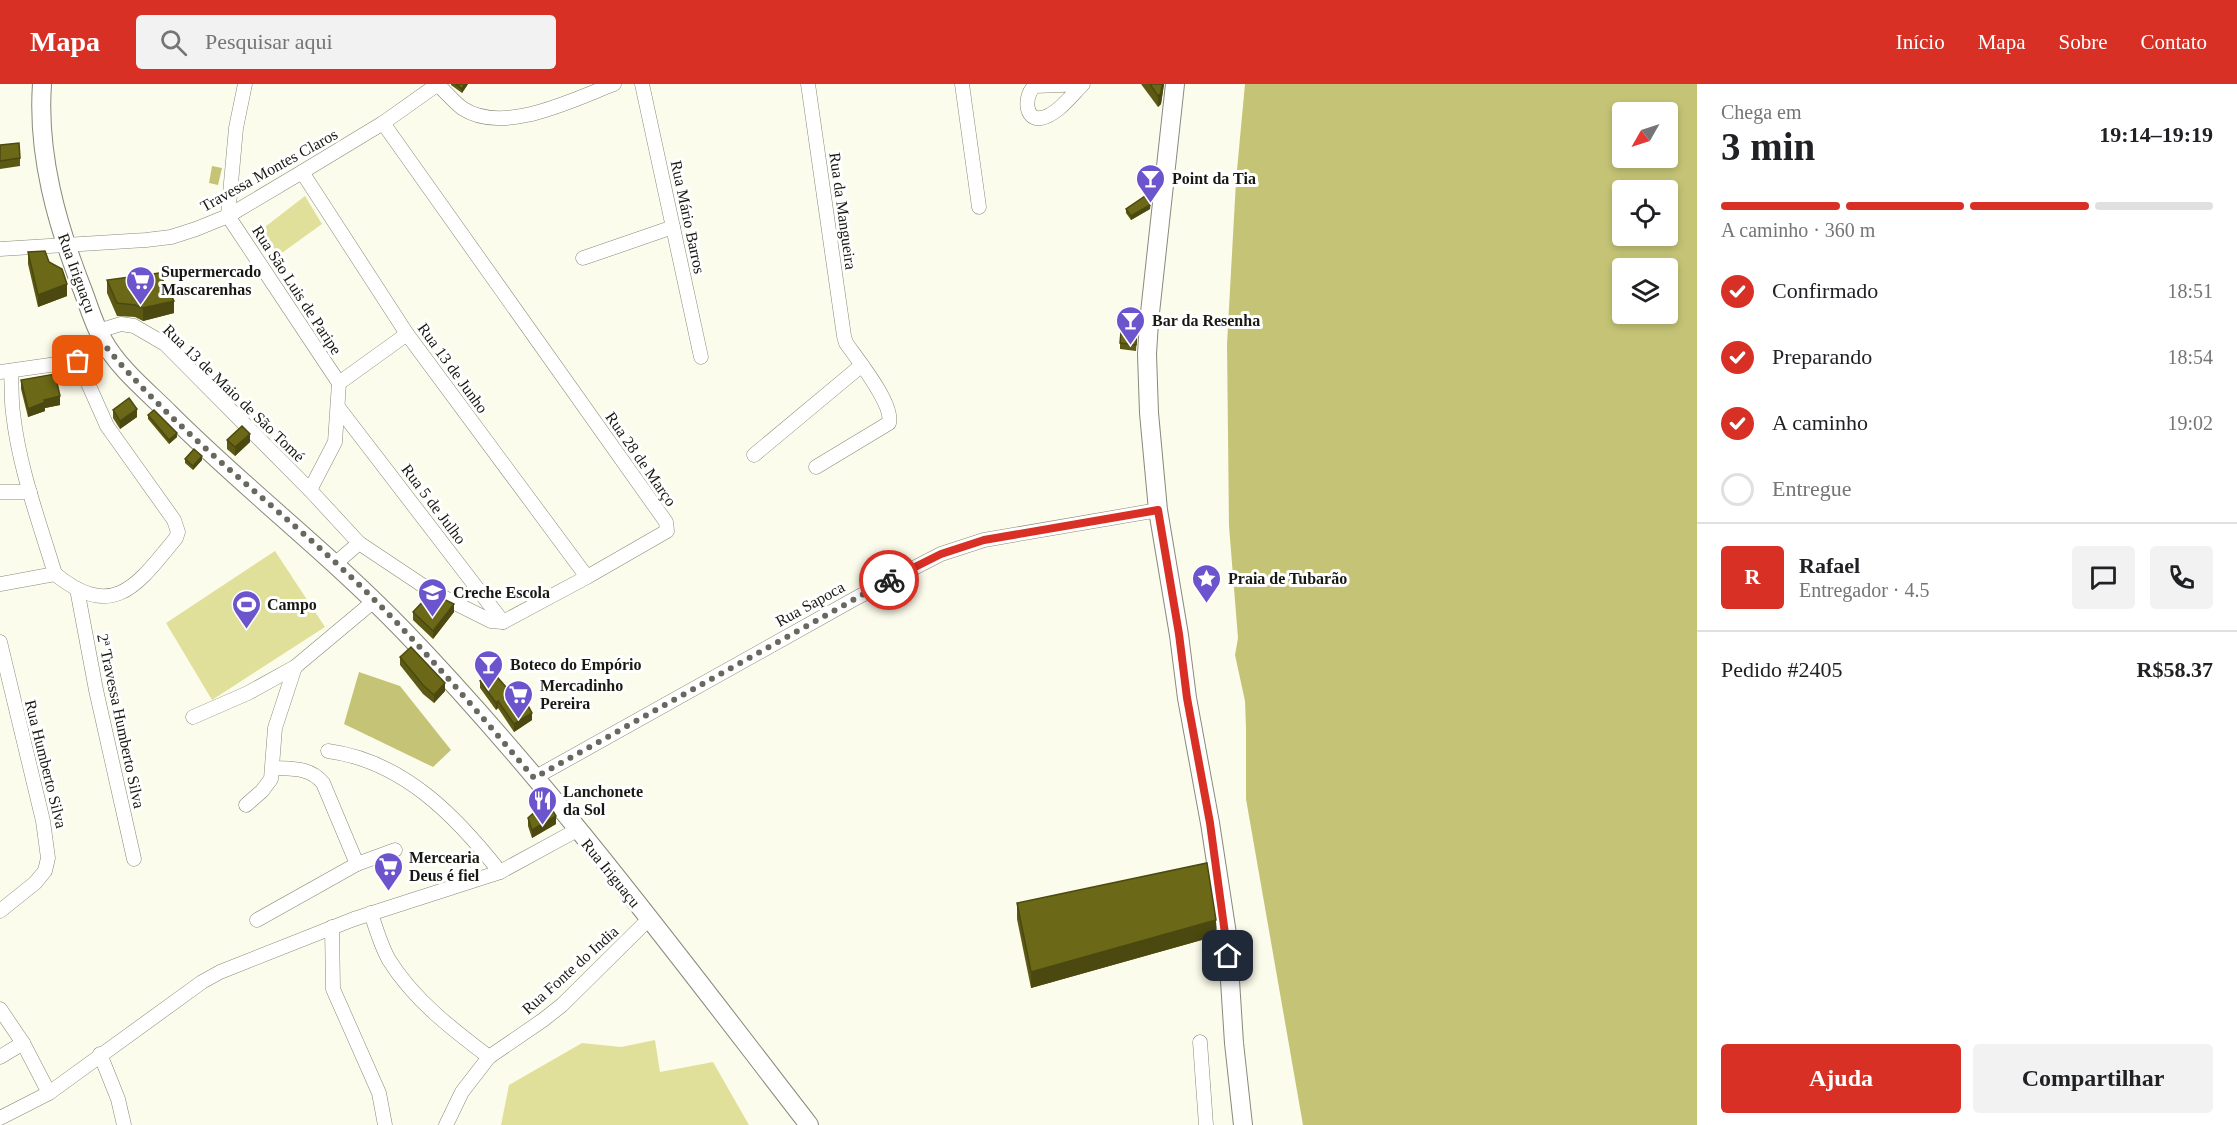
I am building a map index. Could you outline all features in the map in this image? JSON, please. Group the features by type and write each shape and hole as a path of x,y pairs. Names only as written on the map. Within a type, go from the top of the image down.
{"main road":[{"name":"Rua Iriguaçu","path":"42,84 40,111 42,144 65,246 98,331 107,348 194,438 336,563 464,694 649,919 809,1125"},
{"path":"1175,84 1147,354 1149,413 1158,510 1227,934 1234,1043 1243,1125"}],"street":[{"path":"228,216 236,128 244,84"},
{"path":"438,85 463,108 482,115 505,118 531,115 614,84"},
{"name":"Rua Mário Barros","path":"642,84 701,357"},
{"name":"Rua da Mangueira","path":"808,84 846,343 862,365"},
{"path":"962,84 979,207"},
{"name":"Travessa Montes Claros","path":"0,249 171,237 228,216 383,123 438,85"},
{"name":"Rua 28 de Março","path":"383,123 666,522 668,528 665,534 503,622"},
{"name":"Rua 13 de Junho","path":"302,172 407,334 587,577"},
{"name":"Rua São Luis de Paripe","path":"228,216 339,383"},
{"path":"583,258 673,227"},
{"name":"Rua 13 de Maio de São Tomé","path":"98,331 122,324 128,325 147,332 165,344 310,490 359,543"},
{"path":"339,383 407,334"},
{"path":"78,361 107,426 174,520 178,532 176,538 149,571 130,588 114,595 90,596 55,574 30,492 5,371 78,361 107,348"},
{"path":"754,455 862,365 887,405 891,418 889,423 816,467"},
{"name":"Rua 13 de Maio de São Tomé","path":"310,490 335,442 339,383"},
{"name":"Rua 5 de Julho","path":"338,407 503,622"},
{"path":"0,492 30,492"},
{"name":"Rua Sapoca","path":"534,778 858,597 941,554 984,540 1158,510"},
{"path":"336,563 359,543 431,591 491,621 503,622"},
{"path":"0,584 55,574"},
{"name":"2ª Travessa Humberto Silva","path":"76,589 134,859"},
{"path":"193,717 248,693 295,667 374,601"},
{"name":"Rua Humberto Silva","path":"0,642 43,821 48,858 45,871 35,883 0,911"},
{"path":"246,805 262,791 271,779 274,728 295,667"},
{"path":"328,752 362,758 424,793 468,832 500,873"},
{"path":"273,768 309,771 317,775 323,783 357,864"},
{"path":"2,1120 49,1093 100,1054 202,982 220,972 371,913 500,873 577,830"},
{"path":"257,920 357,864 395,850"},
{"path":"371,913 389,960 412,991 433,1012 489,1056"},
{"name":"Rua Fonte do India","path":"446,1125 462,1092 489,1056 543,1020 561,1005 649,919"},
{"path":"332,927 333,990 379,1093 385,1125"},
{"path":"0,1009 23,1043 49,1093"},
{"path":"1200,1042 1206,1125"},
{"path":"0,1057 23,1043"},
{"path":"100,1054 118,1099 124,1125"}],"green space":[{"path":"305,196 322,224 279,255 261,230"},
{"path":"275,551 325,627 212,700 166,623"},
{"path":"655,1040 660,1072 713,1062 749,1125 501,1125 509,1085 582,1043 621,1047"}],"shaded area":[{"path":"1245,84 1697,84 1697,1125 1303,1125 1246,799 1245,701 1235,655 1238,638 1229,526 1227,344 1236,181"},
{"path":"212,166 222,168 218,185 209,183"},
{"path":"359,672 400,686 451,750 433,767 344,724"}],"building":[{"path":"1150,84 1162,84 1161,93 1158,96"},
{"path":"19,143 20,158 0,161 0,145"},
{"path":"1151,192 1150,205 1131,216 1126,209"},
{"path":"45,251 49,262 62,269 67,284 38,295 28,252"},
{"path":"159,273 174,301 143,308 117,303 107,280"},
{"path":"1123,310 1138,311 1136,345 1120,343"},
{"path":"55,374 60,396 44,400 45,402 28,409 21,380"},
{"path":"129,398 137,409 120,421 113,410"},
{"path":"154,410 177,433 169,440 148,415"},
{"path":"242,426 250,434 235,447 227,440"},
{"path":"194,449 202,456 193,466 185,459"},
{"path":"431,593 454,604 433,631 413,612"},
{"path":"411,647 445,683 434,695 400,657"},
{"path":"492,671 519,702 524,698 532,713 514,724 480,681"},
{"path":"547,801 556,816 532,830 528,818"},
{"path":"1207,863 1216,920 1031,972 1017,903"}],"way so far":[{"path":"78,361 107,348 194,438 336,563 464,694 534,778 889,580"}],"place":[{"name":"Point da Tia","path":"1151,204"},
{"name":"Supermercado Mascarenhas","path":"140,306"},
{"name":"Bar da Resenha","path":"1131,346"},
{"name":"Praia de Tubarão","path":"1207,604"},
{"name":"Creche Escola","path":"432,618"},
{"name":"Campo","path":"246,630"},
{"name":"Boteco do Empório","path":"489,690"},
{"name":"Mercadinho Pereira","path":"519,720"},
{"name":"Lanchonete da Sol","path":"542,826"},
{"name":"Mercearia Deus é fiel","path":"388,892"}],"route":[{"path":"889,580 957,547 984,540 1158,510 1179,634 1187,698 1210,823 1227,934 1228,956"}]}
